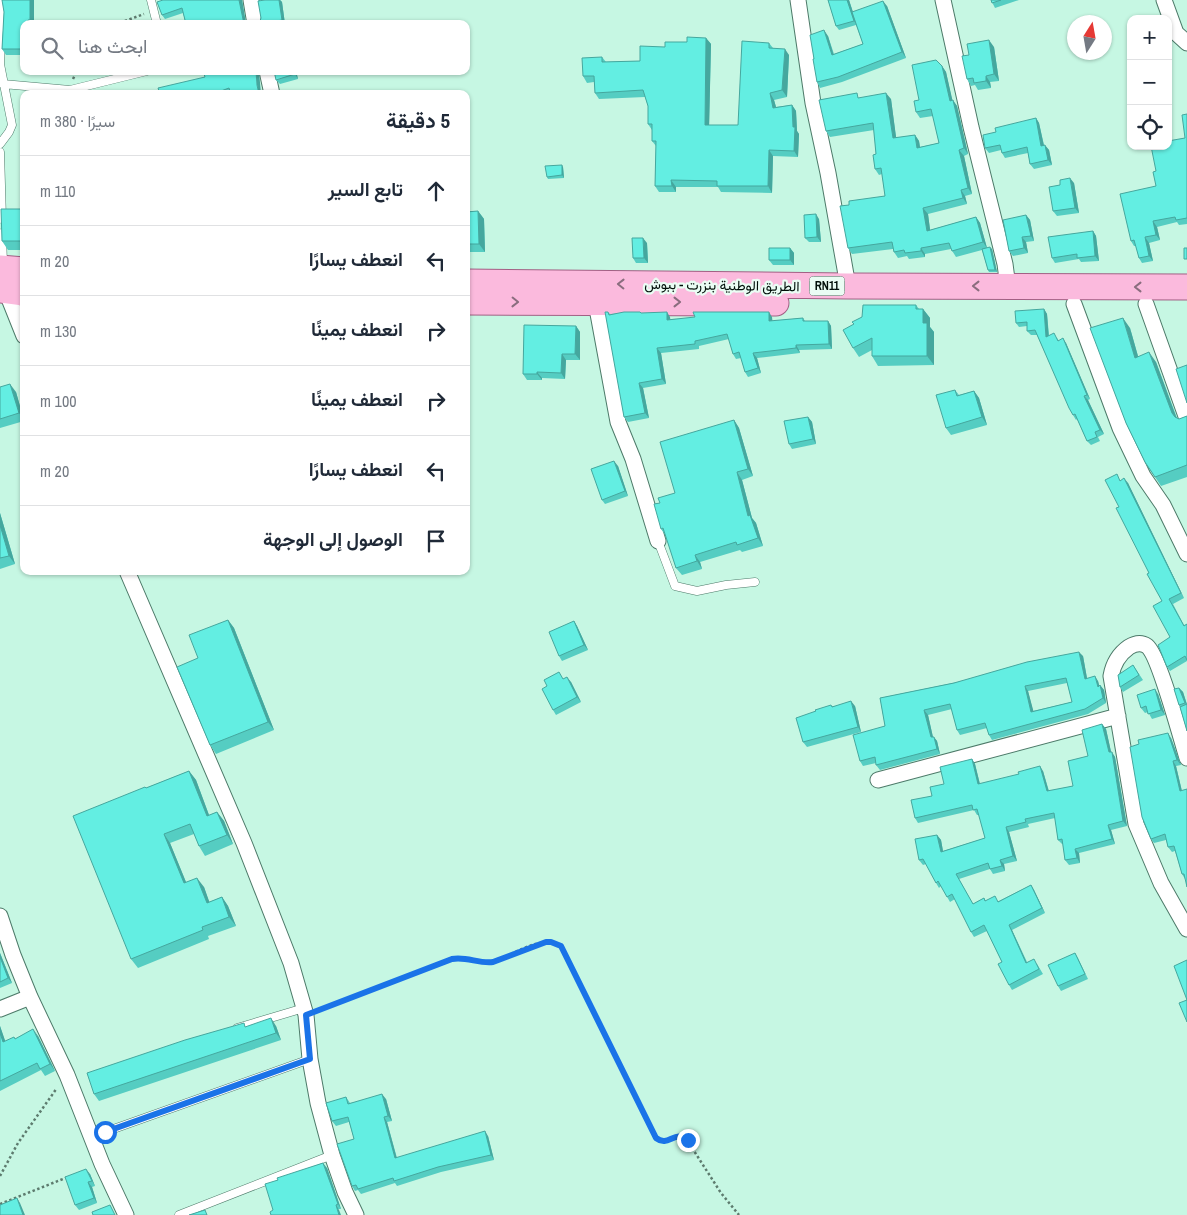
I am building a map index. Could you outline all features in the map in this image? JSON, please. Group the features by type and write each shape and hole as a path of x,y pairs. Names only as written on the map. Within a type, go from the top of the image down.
{"main road":[{"name":"الطريق الوطنية بنزرت - ببوش","path":"470,282 1187,287"},
{"name":"الطريق الوطنية بنزرت - ببوش","path":"470,302 1187,304"}],"street":[{"path":"251,0 254,20"},
{"path":"798,0 813,102 848,286"},
{"path":"943,0 971,127 1005,264 1008,286"},
{"path":"1164,0 1176,33 1187,44"},
{"path":"268,75 271,90"},
{"path":"9,280 20,321"},
{"path":"596,303 618,422 634,459 658,540"},
{"path":"1074,304 1120,428 1143,476 1163,504 1187,554"},
{"path":"1146,304 1187,419"},
{"path":"129,575 244,843 291,962 305,1012 310,1059 318,1104 332,1155 356,1215"},
{"path":"1187,758 1157,662 1148,647 1143,644 1134,644 1125,650 1112,666 1111,676 1136,824 1161,882 1187,930"},
{"path":"878,780 1118,716"},
{"path":"0,916 30,997 67,1075 102,1164 126,1215"},
{"path":"0,1009 30,997"}],"lane":[{"path":"151,0 156,20"},
{"path":"0,1 0,64 12,125 9,132 0,142"},
{"path":"3,84 70,90 131,75"},
{"path":"0,152 9,280"},
{"path":"658,540 675,586 697,591 755,582"},
{"path":"232,1029 305,1012"},
{"path":"105,1132 310,1059"},
{"path":"179,1215 332,1155"}],"path":[{"path":"128,20 153,10"},
{"path":"305,1012 452,959 464,958 484,963 493,962 541,943 551,942 561,946 656,1138 663,1142 676,1136 688,1140 721,1193 739,1215"},
{"path":"0,1176 18,1142 67,1075"},
{"path":"0,1204 74,1175"}],"building":[{"path":"2,0 30,0 30,20 20,20 20,49 2,49 4,12"},
{"path":"163,0 239,0 243,20 185,20 182,8 162,15 157,2"},
{"path":"279,0 282,20 260,20 258,1"},
{"path":"828,0 847,0 854,21 836,26"},
{"path":"883,1 902,52 838,77 817,82 810,35 824,30 832,55 863,44 852,12"},
{"path":"687,37 706,38 705,125 738,125 742,41 769,43 769,48 785,49 782,90 770,93 773,108 792,105 793,127 795,127 794,151 769,150 768,186 717,186 717,181 671,180 672,186 655,186 656,141 652,141 652,124 648,124 648,106 643,90 595,93 594,76 583,76 582,58 602,57 602,62 640,61 640,46 665,47 665,42 687,42"},
{"path":"989,40 994,74 986,76 986,81 974,83 973,78 967,79 962,56 969,55 967,44"},
{"path":"936,60 942,66 950,101 953,100 964,148 959,150 968,188 961,190 963,198 923,208 927,231 976,217 983,242 952,251 949,243 921,248 921,251 905,253 904,250 894,252 892,242 848,248 840,206 849,205 849,201 885,196 881,168 875,169 873,155 876,154 873,123 826,131 819,100 857,93 858,98 886,93 893,138 915,135 917,148 939,143 931,109 916,112 914,101 919,100 912,65"},
{"path":"204,75 256,75 258,90 230,90 229,88 224,90 159,90 158,88 205,77"},
{"path":"275,75 292,75 276,80"},
{"path":"1187,114 1187,218 1176,220 1175,217 1153,221 1156,235 1145,237 1149,256 1139,258 1134,240 1131,241 1120,194 1156,186 1153,172 1156,171 1152,150 1172,150 1172,140 1185,138 1182,115"},
{"path":"1036,118 1041,146 1045,145 1048,160 1030,164 1027,147 1002,153 1000,145 985,148 983,135 996,132 995,128"},
{"path":"562,165 562,175 547,177 545,166"},
{"path":"1070,178 1075,208 1053,211 1049,187 1060,185 1060,180"},
{"path":"1,209 20,209 20,241 2,241"},
{"path":"478,211 479,244 470,244 470,212"},
{"path":"816,214 817,237 805,238 804,215"},
{"path":"1026,215 1031,236 1022,237 1024,248 1009,251 1003,220"},
{"path":"1093,231 1095,256 1077,258 1077,254 1052,258 1048,237"},
{"path":"632,238 643,238 644,258 633,258"},
{"path":"990,247 995,270 988,270 982,249"},
{"path":"769,248 790,248 790,260 769,260"},
{"path":"1184,248 1187,248 1187,259 1184,259"},
{"path":"863,305 916,305 916,309 923,309 923,323 927,323 927,356 872,356 872,338 853,348 843,330 854,324 852,322 862,317"},
{"path":"1044,309 1046,337 1054,333 1058,341 1063,338 1087,395 1084,396 1100,430 1095,432 1097,437 1087,441 1075,414 1073,415 1069,408 1035,330 1027,331 1027,322 1016,323 1015,311"},
{"path":"605,312 608,312 609,315 624,312 667,312 667,320 695,317 693,312 769,312 769,321 803,318 803,321 828,321 829,344 796,345 796,348 753,353 758,368 745,372 739,352 733,354 727,334 695,341 695,344 657,348 662,379 639,383 645,413 624,417"},
{"path":"1123,318 1135,358 1149,352 1172,413 1179,419 1187,416 1187,465 1155,477 1145,462 1126,423 1090,328"},
{"path":"524,325 576,326 575,354 562,354 561,373 537,372 537,374 523,374"},
{"path":"1187,365 1187,403 1176,369"},
{"path":"10,384 19,413 0,419 0,387"},
{"path":"955,390 957,396 974,391 982,417 946,428 936,395"},
{"path":"808,417 813,439 789,444 784,421"},
{"path":"734,420 748,469 737,472 748,516 750,515 758,538 737,545 736,542 695,555 697,561 676,568 663,528 661,529 654,504 660,503 658,498 675,493 660,442"},
{"path":"614,461 625,491 602,500 591,469"},
{"path":"1117,474 1120,481 1124,478 1181,593 1169,599 1184,626 1187,624 1187,660 1185,656 1167,667 1158,645 1170,637 1153,606 1162,601 1147,574 1149,573 1116,508 1119,507 1105,480"},
{"path":"0,525 9,556 0,558"},
{"path":"228,620 268,722 210,745 177,667 198,658 189,635"},
{"path":"574,621 584,645 559,656 549,632"},
{"path":"1079,652 1085,679 1095,676 1098,687 1100,685 1103,698 1085,709 989,735 985,723 957,730 950,704 924,710 931,737 934,737 937,749 876,765 875,757 860,761 853,735 885,726 880,698 954,683 1027,662","holes":["1066,678 1072,702 1031,712 1025,686"]},
{"path":"1133,665 1139,675 1120,687 1118,675"},
{"path":"559,672 563,679 567,677 577,697 553,710 542,689 547,686 544,680"},
{"path":"1179,688 1185,703 1179,705 1174,689"},
{"path":"1155,689 1161,710 1148,714 1146,706 1141,708 1137,695"},
{"path":"851,701 858,727 803,742 796,718 831,705 832,707"},
{"path":"1187,704 1187,731 1180,707"},
{"path":"1102,724 1109,752 1112,752 1123,821 1108,825 1112,839 1075,849 1077,858 1065,860 1062,839 1058,840 1054,813 1025,819 1026,822 1006,827 1013,856 1000,860 1002,866 990,869 988,863 956,874 973,904 984,898 985,901 995,896 998,902 1031,885 1042,908 1009,925 1026,963 1034,959 1039,969 1009,985 998,964 1002,962 984,925 971,932 952,894 947,897 938,881 936,883 923,859 919,860 915,839 937,835 941,852 985,838 977,809 973,810 972,805 915,818 911,800 932,796 930,787 944,784 940,767 972,759 978,784 1019,774 1018,772 1040,766 1047,791 1073,786 1068,761 1088,756 1082,730"},
{"path":"1168,733 1177,760 1173,761 1180,791 1187,789 1187,887 1174,846 1168,847 1165,834 1151,839 1142,817 1130,747 1139,744 1138,740"},
{"path":"189,771 207,816 217,812 227,835 199,846 190,824 164,834 184,883 197,878 207,903 222,897 229,917 202,927 203,930 131,959 73,816"},
{"path":"1075,953 1085,974 1058,986 1048,965"},
{"path":"0,957 8,978 0,982"},
{"path":"1187,960 1187,1000 1174,966"},
{"path":"1187,1000 1187,1022 1179,1003"},
{"path":"271,1018 276,1033 94,1094 87,1073 185,1040 244,1023 245,1027"},
{"path":"33,1029 50,1064 40,1069 37,1063 0,1081 0,1033 3,1042 14,1037 15,1039"},
{"path":"382,1094 388,1116 384,1117 395,1158 485,1131 491,1155 438,1167 394,1181 393,1178 358,1189 356,1185 352,1186 337,1144 354,1139 348,1117 332,1121 326,1103 346,1097 348,1104"},
{"path":"323,1163 338,1204 336,1205 339,1215 271,1215 270,1212 273,1210 265,1184 278,1180 277,1178"},
{"path":"86,1169 92,1181 88,1182 94,1198 75,1205 65,1177"},
{"path":"17,1198 23,1215 0,1215 0,1205"},
{"path":"110,1205 115,1215 93,1215 92,1212"},
{"path":"205,1210 207,1215 189,1215"}],"route":[{"path":"105,1132 310,1059 306,1015 458,957 484,963 493,962 541,943 551,942 561,946 656,1138 663,1142 676,1136 688,1140"}]}
